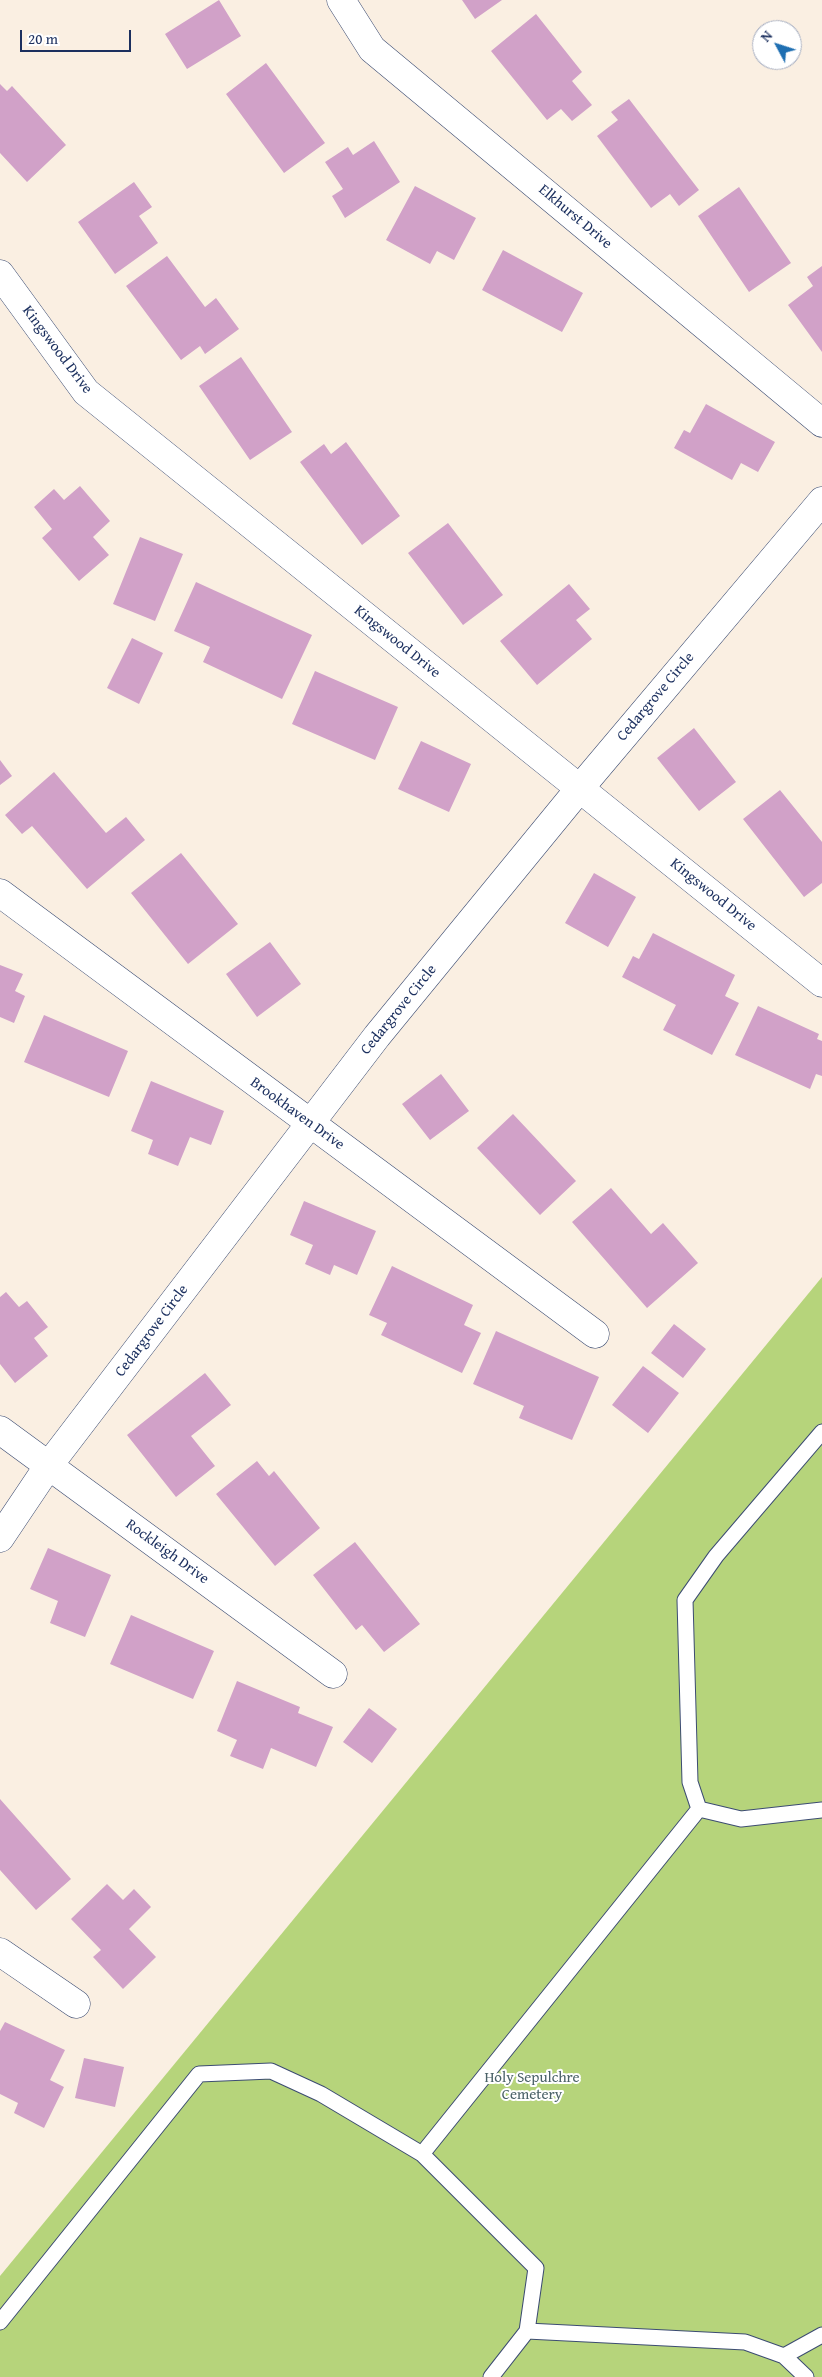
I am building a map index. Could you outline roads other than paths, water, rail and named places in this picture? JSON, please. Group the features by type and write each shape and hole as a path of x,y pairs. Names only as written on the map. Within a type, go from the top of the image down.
{"street":[{"name":"Elkhurst Drive","path":"341,0 372,49 822,423"},
{"name":"Kingswood Drive","path":"0,274 86,392 822,983"},
{"name":"Cedargrove Circle","path":"0,1538 49,1465 377,1036 580,788 822,502"},
{"name":"Brookhaven Drive","path":"0,893 595,1334"},
{"name":"Rockleigh Drive","path":"0,1430 333,1674"},
{"path":"0,1952 76,2004"}],"lane":[{"path":"700,1809 690,1782 685,1600 716,1556 822,1432"},
{"path":"700,1809 741,1819 822,1810"},
{"path":"422,2154 700,1809"},
{"path":"0,2322 199,2074 271,2071 321,2094 422,2154 536,2268 528,2331 491,2377"},
{"path":"528,2331 745,2342 784,2356 806,2377"},
{"path":"784,2356 822,2335"}],"park label":[{"name":"Holy Sepulchre Cemetery","path":"532,2086"}]}
